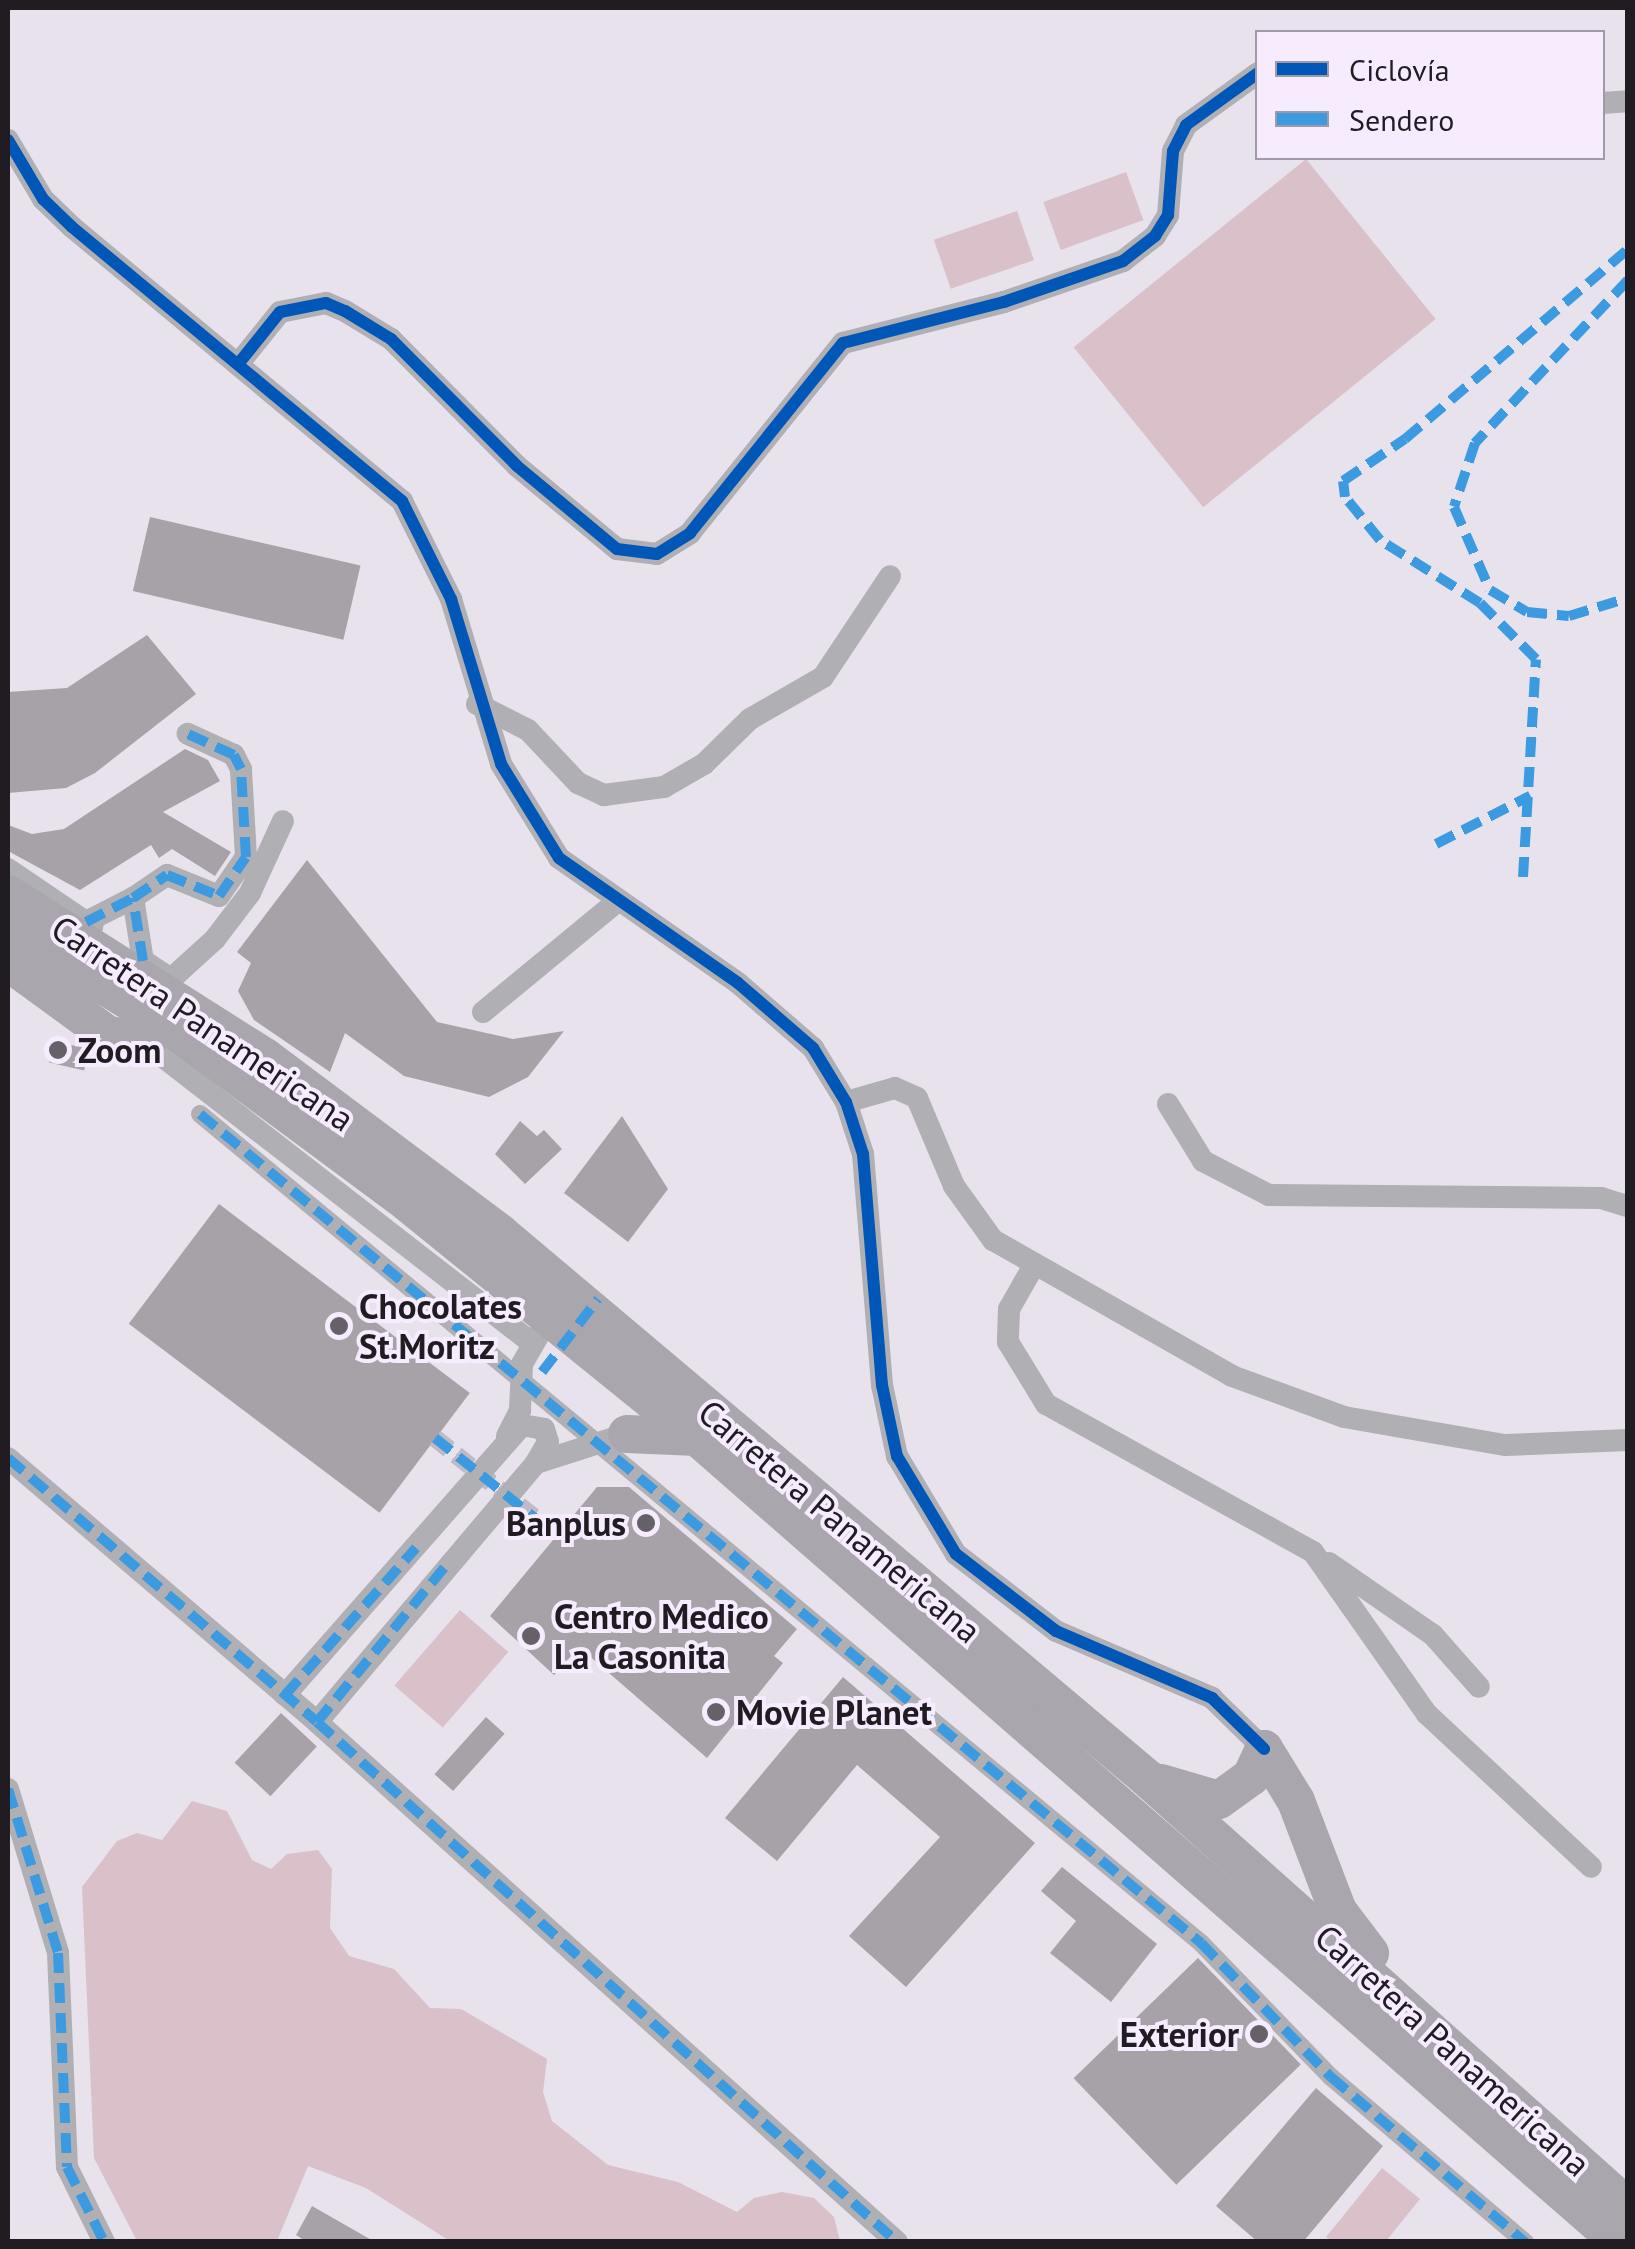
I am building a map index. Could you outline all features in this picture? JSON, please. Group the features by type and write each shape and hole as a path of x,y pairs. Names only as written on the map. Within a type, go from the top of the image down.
{"main road":[{"name":"Carretera Panamericana","path":"8,894 265,1057 500,1233 1147,1778 1628,2207"},
{"name":"Carretera Panamericana","path":"8,926 139,1034 399,1196 541,1332 697,1437 1620,2242"},
{"path":"8,962 139,1034"},
{"path":"157,970 265,1057"},
{"path":"8,987 139,1034"},
{"path":"614,1436 697,1437"},
{"path":"1147,1778 1219,1800 1252,1777 1264,1748"},
{"path":"1264,1748 1296,1801 1338,1911 1461,2058 1628,2175"}],"street":[{"path":"239,363 280,312 326,303 345,311 391,339 517,466 617,549 657,554 690,533 843,343 1004,302 1123,261 1155,236 1168,215 1173,151 1186,125 1255,75"},
{"path":"8,140 43,199 72,227 374,470 421,528 452,599 477,704 541,834 615,903 782,1019 813,1048 846,1102 863,1154 882,1385 897,1456 933,1524 1018,1605 1084,1644 1212,1698 1264,1748"},
{"path":"477,704 528,730 578,784 604,796 664,787 704,764 750,720 823,677 890,576"},
{"path":"86,922 133,898 167,874 219,896 246,857 241,770 234,755 188,734"},
{"path":"157,970 235,914 284,821"},
{"path":"8,869 157,970"},
{"path":"133,898 157,970"},
{"path":"483,1012 615,903"},
{"path":"846,1102 894,1088 917,1098 954,1186 992,1240 1033,1267 1232,1376 1344,1417 1505,1445 1628,1440"},
{"path":"1168,1104 1203,1161 1269,1195 1601,1198 1628,1206"},
{"path":"200,1114 521,1374 614,1436 1201,1942 1331,2077 1526,2242"},
{"path":"1033,1267 1010,1309 1008,1342 1046,1404 1313,1552 1433,1636 1479,1688"},
{"path":"501,1447 520,1410 521,1374 541,1332"},
{"path":"285,1695 501,1447 534,1422 548,1442 536,1463 317,1722"},
{"path":"536,1463 614,1436"},
{"path":"8,1458 317,1722 898,2242"},
{"path":"416,1548 433,1568 444,1568"},
{"path":"1313,1552 1426,1714 1591,1867"},
{"path":"8,1789 58,1954 67,2167 104,2242"}],"shaded area":[{"path":"1307,160 1436,319 1203,507 1074,347"},
{"path":"1126,172 1143,220 1061,250 1043,202"},
{"path":"1017,211 1034,260 951,289 934,240"},
{"path":"460,1610 508,1652 443,1727 394,1685"},
{"path":"192,1801 227,1811 252,1860 271,1869 287,1854 318,1850 332,1869 330,1928 349,1956 394,1969 430,2008 461,2009 547,2059 543,2092 552,2121 608,2165 678,2182 737,2212 754,2198 782,2192 814,2198 834,2217 840,2241 450,2241 366,2188 308,2166 277,2241 137,2241 94,2158 82,1887 117,1841 137,1833 162,1840"},
{"path":"1382,2168 1420,2199 1386,2241 1332,2241 1326,2237"}],"building":[{"path":"150,517 360,566 343,640 133,591"},
{"path":"147,635 196,694 95,773 66,788 8,793 8,692 67,688"},
{"path":"185,749 208,760 220,781 163,812 231,852 215,876 172,849 159,858 151,845 80,890 8,851 8,825 32,834 64,829"},
{"path":"307,860 437,1022 513,1039 564,1031 528,1077 489,1097 404,1076 345,1033 330,1072 254,1020 238,991 251,963 237,952"},
{"path":"54,1041 89,1049 84,1071 49,1062"},
{"path":"622,1116 668,1189 628,1242 564,1193"},
{"path":"520,1121 537,1136 544,1130 562,1149 525,1184 495,1154"},
{"path":"219,1204 470,1393 379,1513 129,1324"},
{"path":"597,1487 629,1487 797,1629 774,1656 783,1663 707,1758 579,1647 554,1675 490,1616"},
{"path":"843,1677 1035,1843 906,1987 849,1936 940,1837 857,1765 777,1861 725,1818"},
{"path":"281,1713 317,1746 270,1796 235,1763"},
{"path":"486,1717 505,1734 453,1791 434,1774"},
{"path":"1062,1867 1157,1944 1111,2002 1050,1953 1076,1921 1041,1891"},
{"path":"1198,1958 1301,2064 1176,2185 1074,2078"},
{"path":"1316,2088 1383,2146 1303,2242 1258,2242 1216,2206"},
{"path":"312,2206 375,2242 307,2242 296,2235"}],"tunnel":[{"path":"435,1438 556,1535"}],"marked path":[{"path":"1523,877 1536,659 1480,603 1380,540 1345,497 1343,481 1405,439 1628,249"},
{"path":"1628,280 1475,443 1454,507 1490,590 1527,612 1569,616 1628,598"},
{"path":"143,961 133,898 167,875 219,896 246,857 241,769 234,755 188,734"},
{"path":"1436,844 1530,796"},
{"path":"86,922 133,898"},
{"path":"200,1114 1201,1943 1331,2077 1525,2242"},
{"path":"542,1372 598,1299"},
{"path":"435,1438 556,1535"},
{"path":"8,1458 317,1722 897,2242"},
{"path":"285,1695 416,1548"},
{"path":"317,1722 444,1568"},
{"path":"8,1789 58,1953 67,2167 104,2242"}],"cycle path":[{"path":"239,363 280,312 326,303 345,311 391,339 517,466 617,549 657,554 690,533 843,343 1004,302 1123,261 1155,236 1168,215 1173,151 1186,125 1255,75"},
{"path":"8,140 43,199 72,227 402,501 451,599 501,764 559,858 738,983 813,1048 846,1102 863,1154 882,1385 897,1456 956,1554 1056,1631 1212,1698 1264,1749"}],"place":[{"name":"Zoom","path":"58,1050"},
{"name":"Chocolates St.Moritz","path":"339,1326"},
{"name":"Banplus","path":"646,1523"},
{"name":"Centro Medico La Casonita","path":"531,1636"},
{"name":"Movie Planet","path":"716,1712"},
{"name":"Exterior","path":"1259,2034"}]}
